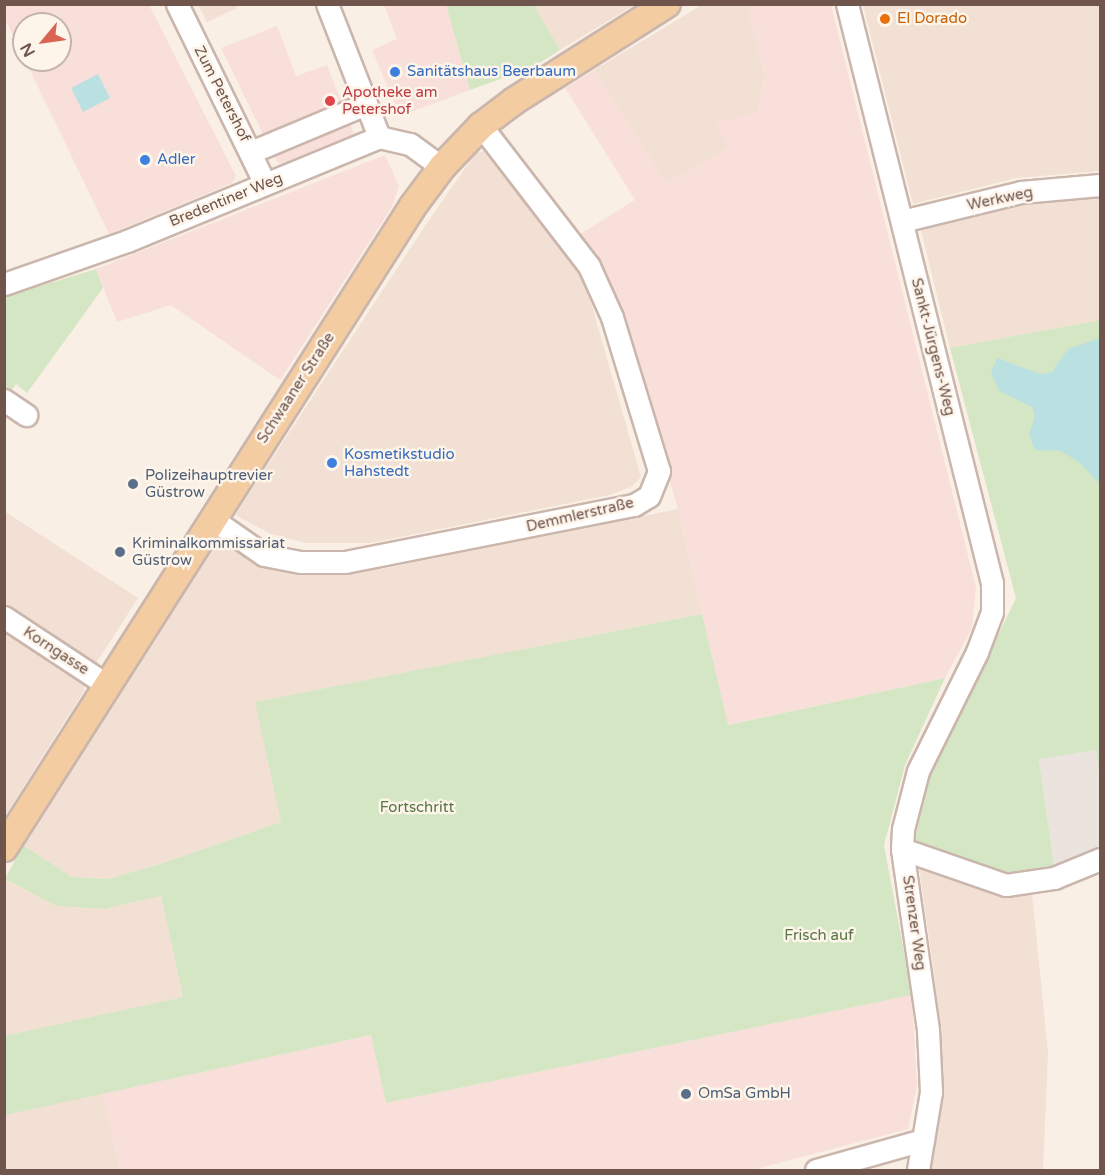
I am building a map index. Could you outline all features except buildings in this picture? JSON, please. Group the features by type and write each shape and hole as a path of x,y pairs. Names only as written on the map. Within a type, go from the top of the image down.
{"main road":[{"name":"Schwaaner Straße","path":"4,848 413,206 442,167 481,126 542,82 667,4"}],"street":[{"name":"Zum Petershof","path":"177,4 265,184"},
{"path":"327,4 379,137 410,144 442,167"},
{"name":"Sankt-Jürgens-Weg","path":"847,4 992,583 992,612 960,686"},
{"path":"251,152 366,104"},
{"name":"Demmlerstraße","path":"212,519 264,555 300,562 345,562 634,506 649,496 659,471 612,317 589,266 481,126"},
{"name":"Bredentiner Weg","path":"4,284 127,241 379,137"},
{"name":"Werkweg","path":"902,221 1022,192 1101,185"},
{"path":"4,400 26,415"},
{"name":"Korngasse","path":"4,617 107,685"},
{"name":"Strenzer Weg","path":"918,1170 931,1092 928,1030 903,849 909,799 918,771 960,686"},
{"path":"903,849 1006,885 1054,878 1101,860"},
{"path":"816,1170 923,1140"}],"shaded area":[{"path":"747,4 765,74 758,113 728,148 666,184 594,70 702,5"},
{"path":"5,5 149,5 236,176 232,183 109,234 31,72 72,72 72,12 12,12 12,34 5,19"},
{"path":"198,5 235,5 237,8 207,22"},
{"path":"384,5 446,5 470,90 400,116 372,50 397,39"},
{"path":"534,5 634,5 560,50"},
{"path":"747,5 831,5 976,588 972,628 945,678 727,725 679,513 619,306 579,235 635,200 565,88 594,70 666,184 728,148 714,123 758,113 765,74"},
{"path":"863,5 1100,5 1100,171 1016,178 913,204"},
{"path":"277,26 296,76 327,65 354,134 282,164 276,161 221,48"},
{"path":"483,151 557,237 583,275 641,477 631,487 609,495 370,543 306,543 271,534 235,515 427,223 475,154"},
{"path":"385,155 399,186 392,207 280,380 171,305 117,322 96,269"},
{"path":"1100,195 1100,320 950,348 920,226 1025,201"},
{"path":"678,509 702,614 256,702 281,822 160,864 108,879 72,877 23,845 220,537 347,571 382,569"},
{"path":"4,511 138,598 95,665 5,607"},
{"path":"5,627 85,678 84,691 5,816"},
{"path":"1096,750 1100,782 1100,850 1055,873 1039,758"},
{"path":"928,866 1032,894 1048,1053 1043,1170 928,1170 941,1058 934,972 919,868"},
{"path":"4,879 56,906 104,909 161,896 183,997 5,1036"},
{"path":"912,995 917,1086 908,1129 753,1170 120,1170 103,1093 372,1035 386,1103"},
{"path":"103,1093 120,1170 5,1170 4,1115"}],"green space":[{"path":"446,5 534,5 560,50 533,67 470,90"},
{"path":"96,269 103,288 27,393 16,384 9,393 5,390 4,297"},
{"path":"1100,320 1100,782 1096,750 1039,759 1055,873 1005,877 922,847 915,838 930,777 1016,598 950,348"},
{"name":"Fortschritt","path":"702,614 728,725 945,678 905,765 884,845 912,995 386,1103 371,1035 5,1115 4,1036 183,997 161,896 104,909 56,906 5,879 23,845 72,877 108,879 160,864 281,822 255,702"}],"water":[{"path":"98,74 110,98 83,112 71,88"},
{"path":"1100,338 1100,484 1080,463 1061,451 1035,450 1029,434 1035,416 1032,407 999,391 991,373 997,358 1040,374 1052,372 1068,349"}],"place":[{"name":"El Dorado","path":"885,19"},
{"name":"Sanitätshaus Beerbaum","path":"395,72"},
{"name":"Apotheke am Petershof","path":"330,101"},
{"name":"Adler","path":"145,160"},
{"name":"Kosmetikstudio Hahstedt","path":"332,463"},
{"name":"Polizeihauptrevier Güstrow","path":"133,484"},
{"name":"Kriminalkommissariat Güstrow","path":"120,552"},
{"name":"OmSa GmbH","path":"686,1094"}],"park label":[{"name":"Frisch auf","path":"819,936"}]}
